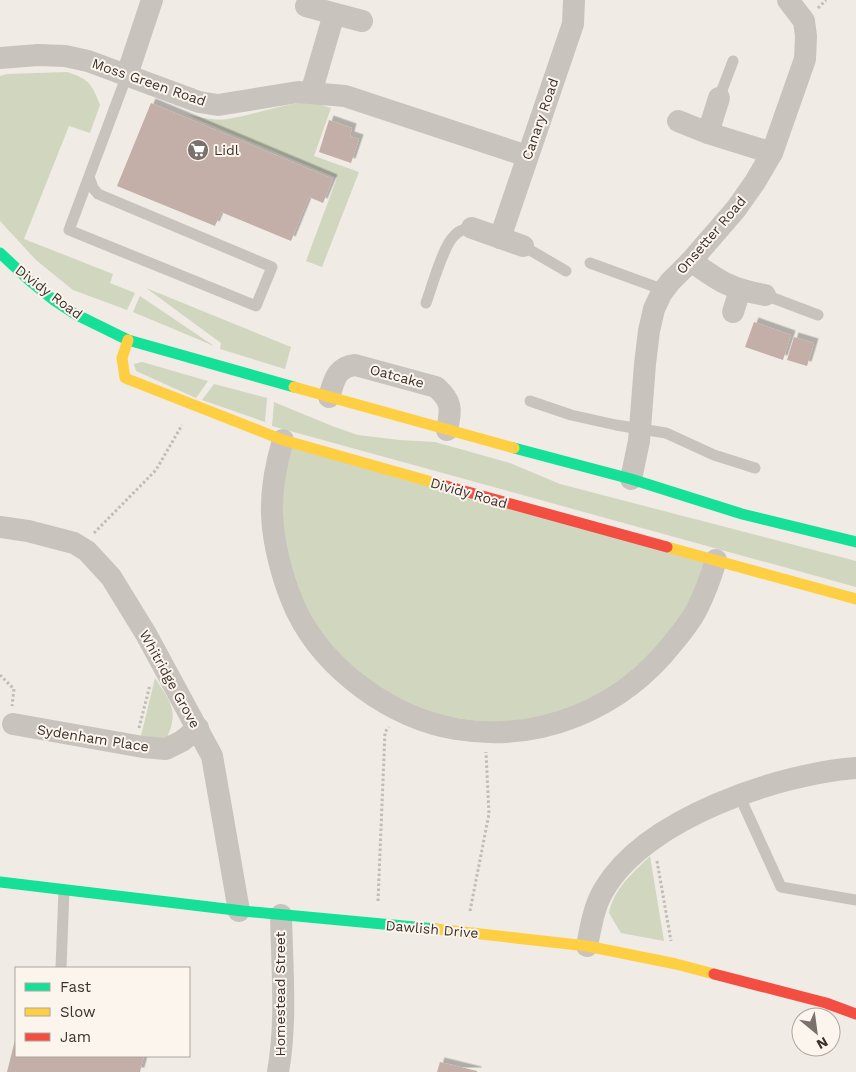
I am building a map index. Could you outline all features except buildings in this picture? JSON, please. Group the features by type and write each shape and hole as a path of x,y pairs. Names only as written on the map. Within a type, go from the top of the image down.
{"street":[{"path":"127,75 152,0"},
{"name":"Canary Road","path":"500,238 573,24 574,0"},
{"name":"Onsetter Road","path":"631,479 640,429 644,364 654,309 664,290 736,209 755,182 772,153 806,59 804,22 788,0"},
{"path":"306,6 362,22"},
{"path":"311,93 334,14"},
{"name":"Moss Green Road","path":"0,58 38,55 65,56 88,61 199,102 218,105 298,92 345,96 527,156"},
{"path":"708,133 719,98"},
{"path":"678,120 708,133 772,153"},
{"path":"472,228 523,246"},
{"name":"Dividy Road","path":"0,254 55,301 75,314 128,340 447,430 631,479 742,514 856,542"},
{"path":"691,261 719,281 740,290 765,295"},
{"path":"733,312 740,290"},
{"name":"Dividy Road","path":"128,340 122,358 125,378 283,440 856,599"},
{"name":"Oatcake","path":"328,397 336,376 346,366 355,365 418,382 436,387 450,403 447,430"},
{"path":"283,440 276,467 272,514 282,570 297,612 318,644 344,673 362,687 402,711 456,729 485,731 532,728 566,721 590,712 614,698 639,679 662,657 685,628 697,610 708,587 716,560"},
{"name":"Whitridge Grove","path":"0,527 28,531 74,543 87,551 112,577 158,656 212,756 239,911"},
{"name":"Sydenham Place","path":"12,719 134,745 166,748 182,741 198,728"},
{"path":"587,946 595,911 604,888 634,854 653,839 707,809 760,787 801,777 856,768"},
{"name":"Dawlish Drive","path":"0,882 239,911 466,932 587,946 676,964 826,1004 856,1014"},
{"name":"Homestead Street","path":"278,1072 281,1056 281,915"}],"lane":[{"path":"719,98 733,62"},
{"path":"89,177 93,188 98,194 272,267 256,306 69,230 127,75"},
{"path":"426,302 446,248 453,236 461,230 472,228"},
{"path":"523,246 566,271"},
{"path":"590,263 664,290"},
{"path":"765,295 818,315"},
{"path":"530,401 571,415 666,433 714,455 755,468"},
{"path":"739,795 781,887 856,900"},
{"path":"61,967 64,890"}],"path":[{"path":"80,547 156,470 194,405"},
{"path":"134,745 158,656"},
{"path":"0,675 14,689 12,719"},
{"path":"377,924 385,732 402,711"},
{"path":"466,932 489,814 485,731"},
{"path":"653,839 676,964"}],"green space":[{"path":"67,72 89,83 100,105 90,133 69,126 24,239 113,274 110,283 135,293 127,310 73,290 36,260 0,221 0,76 7,74"},
{"path":"298,103 315,103 331,108 314,156 359,172 322,267 306,261 337,178 185,114 212,119 228,119"},
{"path":"146,288 291,347 285,369 220,349 221,343"},
{"path":"140,296 214,346 133,312"},
{"path":"142,362 208,381 196,398 136,371 134,364"},
{"path":"214,384 267,398 265,422 202,400"},
{"path":"274,402 358,435 435,442 510,463 560,484 856,561 856,587 272,426"},
{"path":"283,440 716,560 708,587 639,679 532,728 402,711 307,630 276,543"},
{"path":"155,678 168,699 173,713 171,728 167,737 162,738 141,736"},
{"path":"650,856 664,941 621,933 609,913 620,888"}],"traffic: fast":[{"path":"0,253 55,301 75,314 128,340 294,387"},
{"path":"514,448 631,479 742,514 856,542"},
{"path":"0,882 243,911 436,929"}],"traffic: slow":[{"path":"128,340 122,358 125,378 283,440 446,486"},
{"path":"294,387 514,448"},
{"path":"667,547 856,599"},
{"path":"436,929 587,946 676,964 714,974"}],"traffic: jam":[{"path":"446,486 667,547"},
{"path":"714,974 826,1003 856,1014"}],"place":[{"name":"Lidl","path":"198,150"}]}
